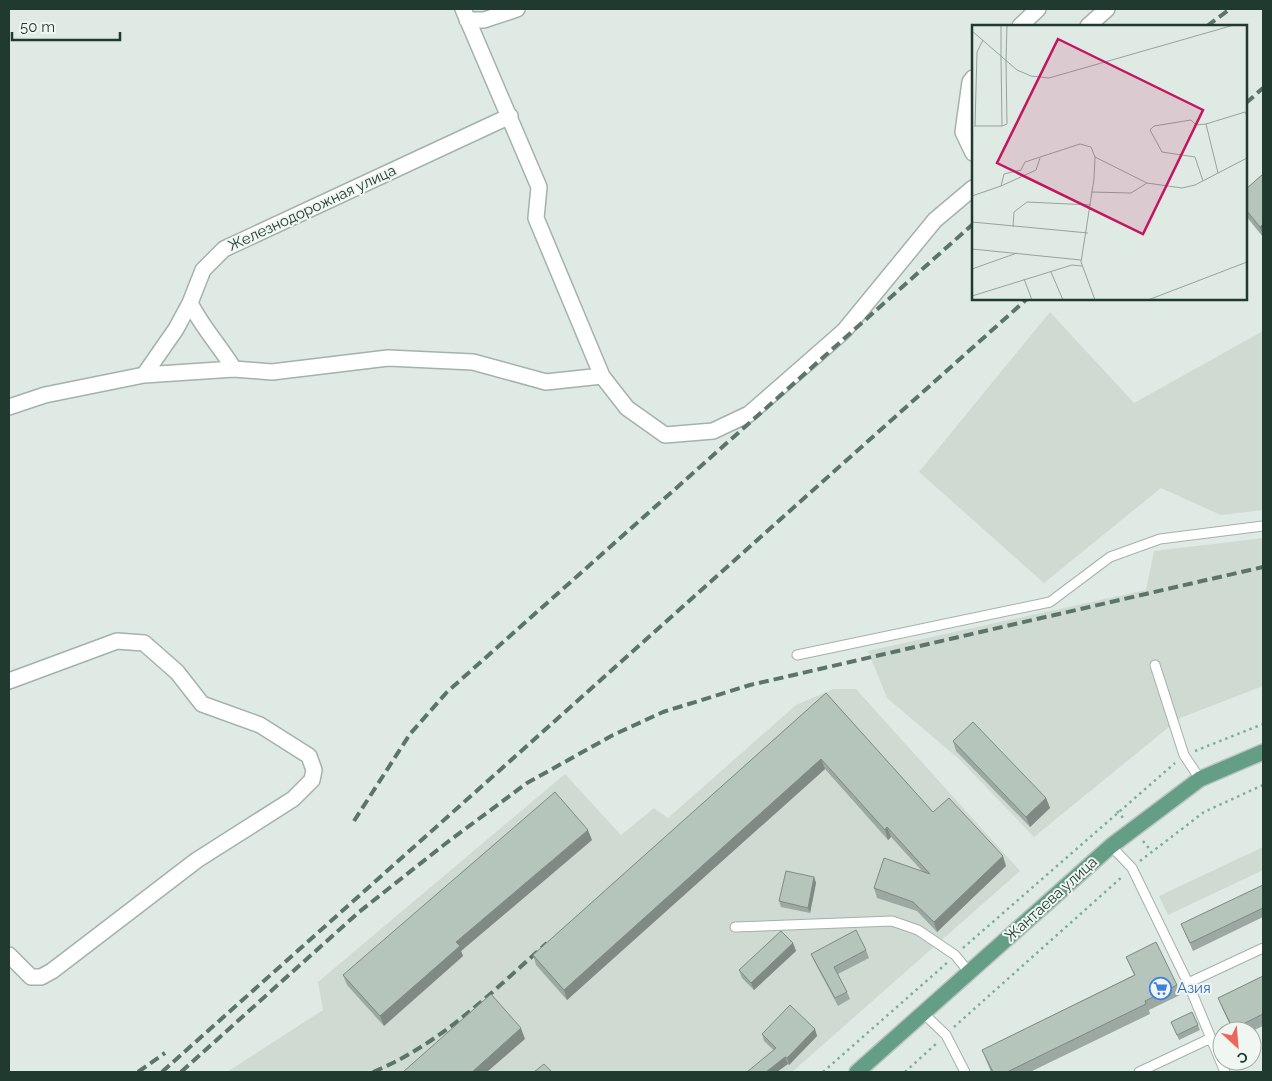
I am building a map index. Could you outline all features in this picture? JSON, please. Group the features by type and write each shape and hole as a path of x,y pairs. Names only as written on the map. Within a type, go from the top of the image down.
{"main road":[{"name":"Жантаева улица","path":"857,1072 1111,846 1200,779 1263,752"}],"street":[{"path":"465,15 484,20 517,9"},
{"path":"1021,25 1038,9"},
{"path":"1089,25 1107,9"},
{"path":"465,15 539,187 536,218 602,376 626,408 665,434 713,432 749,414 844,331 935,220 972,189"},
{"path":"972,79 970,82 963,132 972,151"},
{"name":"Железнодорожная улица","path":"144,375 176,329 190,303 203,270 224,249 510,116"},
{"path":"190,303 199,322 221,349 234,370"},
{"path":"9,407 45,395 144,375 234,370 272,372 388,358 473,362 546,382 602,376"},
{"path":"9,681 116,641 144,643 177,672 202,704 260,725 309,756 314,770 312,780 293,799 197,860 41,977 32,977 9,955"}],"lane":[{"path":"797,655 1050,602 1110,557 1160,539 1263,526"},
{"path":"1155,665 1184,755 1200,779"},
{"path":"1111,846 1132,868 1188,983 1225,1072"},
{"path":"735,927 892,921 918,930 955,955 969,972"},
{"path":"1188,983 1263,948"},
{"path":"923,1013 946,1035 965,1072"},
{"path":"1139,1072 1210,1038"}],"path":[{"path":"823,1072 1184,755 1263,724"},
{"path":"905,1072 1151,851 1204,812 1263,785"}],"shaded area":[{"path":"1050,312 1134,403 1263,331 1263,510 1221,515 1161,488 1044,583 919,472"},
{"path":"1263,538 1263,686 1180,718 1034,837 959,759 887,698 868,651 1146,590 1154,551"},
{"path":"833,689 856,689 1020,871 792,1072 227,1072 323,1010 318,982 565,774 621,835 654,808 668,818 796,705"},
{"path":"1263,847 1263,870 1168,915 1159,896"}],"building":[{"path":"1263,174 1263,224 1260,227 1247,211 1247,188"},
{"path":"826,693 933,812 949,798 1003,856 934,922 913,902 874,888 884,858 930,874 887,827 885,830 821,759 564,990 533,955"},
{"path":"973,722 1046,798 1026,817 953,741"},
{"path":"555,792 588,830 456,942 460,946 380,1016 343,975"},
{"path":"786,871 814,877 808,908 779,901"},
{"path":"1263,885 1263,908 1190,943 1181,924"},
{"path":"856,930 866,950 834,967 847,992 835,998 811,954"},
{"path":"781,931 793,943 751,983 739,970"},
{"path":"1156,942 1177,985 1145,1001 1146,1004 1007,1072 993,1072 982,1050 1135,975 1126,957"},
{"path":"1263,976 1263,1014 1249,1021 1229,1021 1218,998"},
{"path":"491,994 521,1028 472,1072 403,1072"},
{"path":"790,1005 815,1029 787,1058 785,1057 766,1072 747,1072 776,1048 762,1034"},
{"path":"1192,1012 1198,1025 1177,1035 1171,1022"},
{"path":"544,1064 552,1072 534,1072"}],"railway":[{"path":"1208,25 1230,9"},
{"path":"1247,102 1263,88"},
{"path":"354,821 410,734 447,692 972,225"},
{"path":"162,1072 1026,300"},
{"path":"181,1072 359,912 445,844 527,783 613,735 663,712 750,685 1263,567"},
{"path":"373,1072 398,1060 444,1032 486,998 547,943"},
{"path":"138,1072 165,1053"}],"place":[{"name":"Азия","path":"1161,988"}]}
